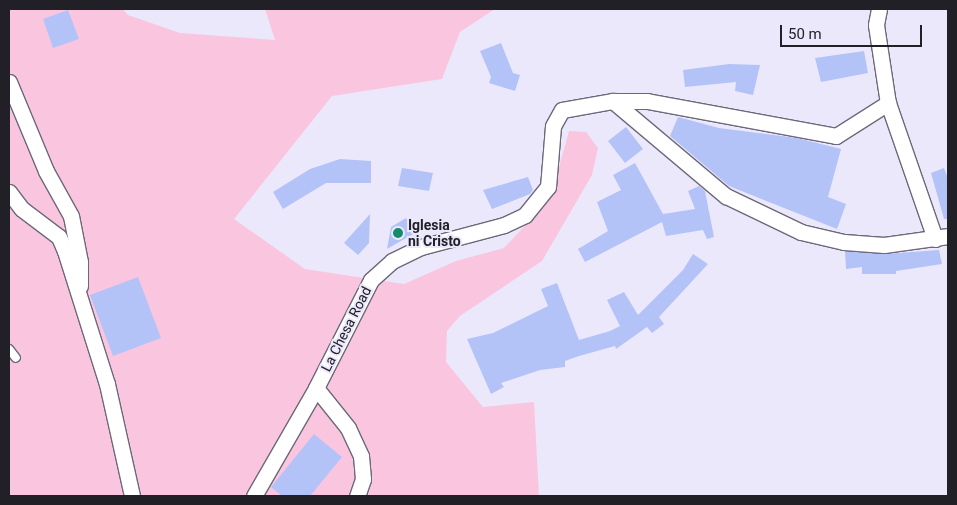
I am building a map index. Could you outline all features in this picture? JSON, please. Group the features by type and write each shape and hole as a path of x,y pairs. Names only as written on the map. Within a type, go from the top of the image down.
{"street":[{"path":"613,101 726,196 800,232 884,245 942,238 888,103 876,24 879,9"},
{"path":"9,82 46,171 71,216 80,262 80,307"},
{"path":"613,101 647,101 820,136 845,132 888,103"},
{"name":"La Chesa Road","path":"254,496 316,388 371,280 392,261 421,247 504,225 525,215 539,201 548,187 553,126 562,110 613,101"},
{"path":"9,192 22,209 59,237 80,307 107,384 132,496"},
{"path":"316,388 348,428 361,456 363,479 357,496"}],"lane":[{"path":"9,349 16,358"}],"shaded area":[{"path":"9,9 123,9 128,15 180,33 275,40 265,9 495,9 460,32 442,79 332,96 234,219 305,269 404,284 456,261 504,248 550,199 569,131 586,132 598,148 592,175 542,261 460,316 447,331 446,362 483,407 534,402 539,496 9,496"}],"building":[{"path":"68,10 79,39 53,48 43,19"},
{"path":"501,43 513,73 520,75 515,91 489,83 491,77 480,51"},
{"path":"864,51 868,73 821,82 815,58"},
{"path":"729,64 760,65 753,95 735,91 736,82 685,87 683,70"},
{"path":"678,117 719,128 797,138 841,149 828,197 846,204 837,229 729,186 670,136"},
{"path":"626,127 643,149 625,163 608,141"},
{"path":"340,159 371,161 371,183 326,183 283,209 273,192 310,169"},
{"path":"635,163 663,214 695,209 688,191 699,186 705,191 714,237 707,239 703,230 666,236 662,222 585,262 578,249 608,231 597,202 621,190 613,175"},
{"path":"402,168 433,173 429,191 398,186"},
{"path":"944,168 948,179 948,219 944,219 931,173"},
{"path":"528,177 533,190 530,194 492,209 483,190"},
{"path":"370,214 369,243 358,255 344,243"},
{"name":"Iglesia ni Cristo","path":"406,218 415,233 387,249 391,227"},
{"path":"939,250 942,264 896,271 896,274 862,274 862,267 846,269 845,251 884,254"},
{"path":"693,254 708,264 659,317 664,324 652,333 647,327 616,349 615,346 579,356 565,361 565,367 540,370 501,383 504,387 491,394 467,339 493,333 548,306 541,289 557,283 579,340 610,331 620,326 607,300 624,292 638,315 683,270"},
{"path":"138,277 161,338 113,356 90,295"},
{"path":"314,434 342,457 310,496 282,496 271,487"}],"place":[{"name":"Iglesia ni Cristo","path":"398,233"}]}
